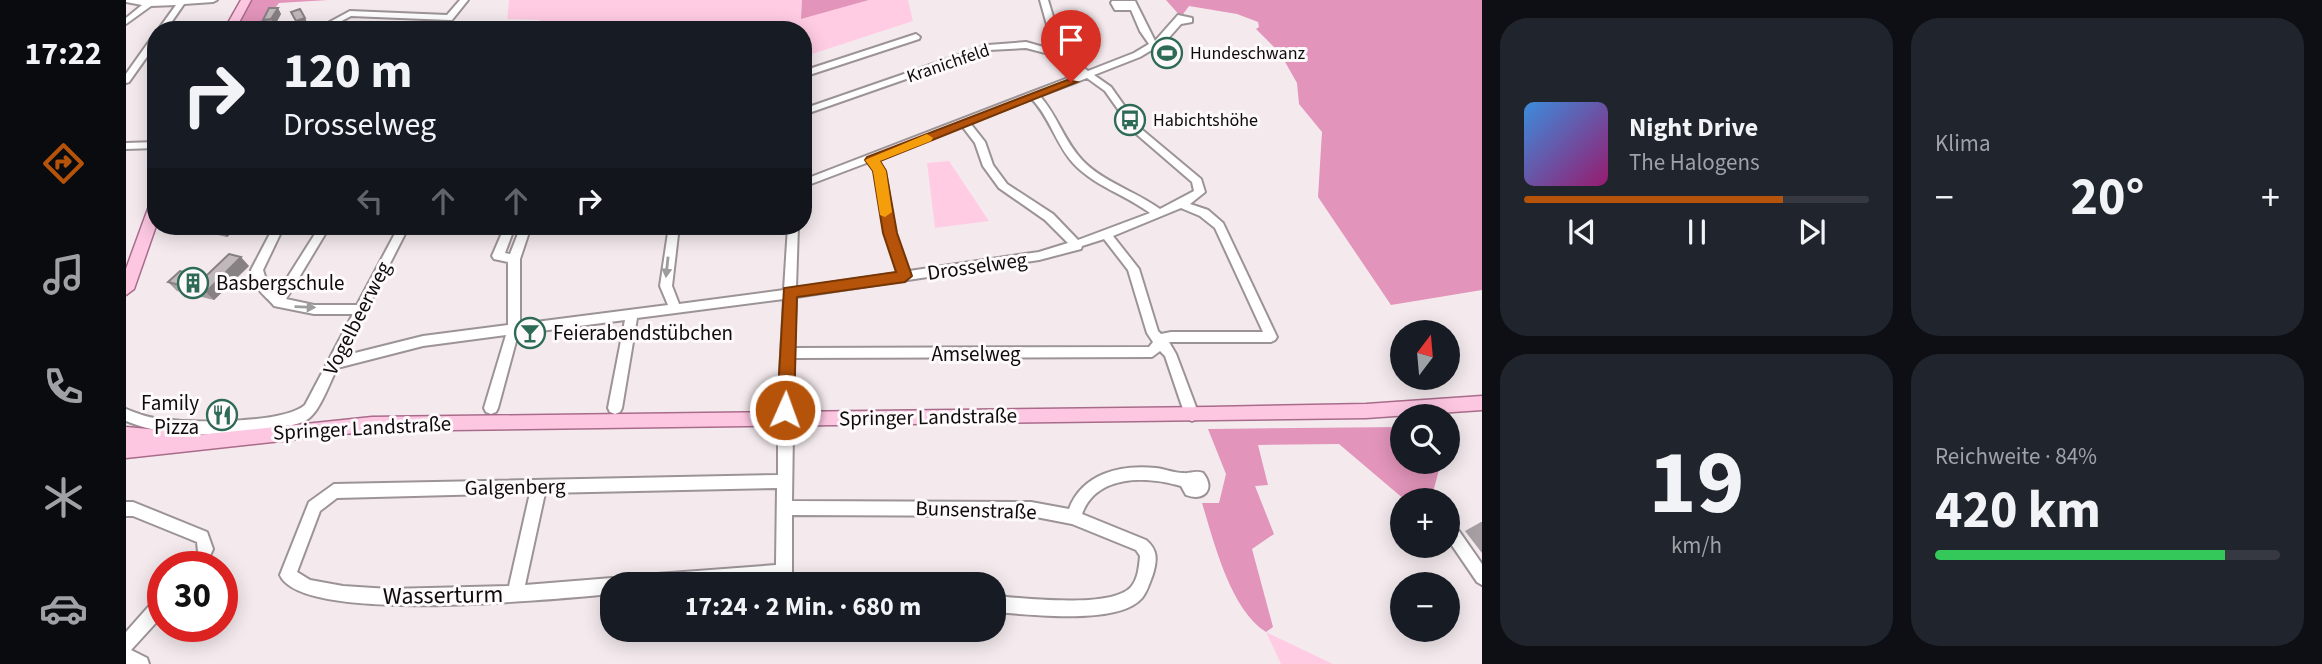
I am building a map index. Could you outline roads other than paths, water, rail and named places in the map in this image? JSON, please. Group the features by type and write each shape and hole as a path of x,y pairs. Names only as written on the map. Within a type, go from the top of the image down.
{"main road":[{"path":"234,21 246,0"},
{"path":"126,289 147,231"},
{"name":"Springer Landstraße","path":"126,450 372,424 1192,415 1366,411 1482,403"},
{"name":"Springer Landstraße","path":"126,435 207,442"}],"street":[{"path":"128,0 213,0"},
{"path":"449,18 464,0"},
{"path":"1044,0 1060,54"},
{"path":"168,21 182,1"},
{"path":"126,22 151,2"},
{"path":"1135,8 1147,37 1154,45"},
{"path":"339,21 350,13 449,18"},
{"path":"812,181 1090,75 1154,45 1178,22"},
{"path":"812,71 916,37"},
{"name":"Kranichfeld","path":"812,109 997,46 1026,45 1060,54 1090,75"},
{"path":"126,80 147,51"},
{"path":"1035,96 1052,116 1069,153 1083,166 1157,213 1200,192 1198,181 1137,130 1108,89 1090,75"},
{"path":"965,123 980,142 988,166 1003,186 1049,217 1077,246"},
{"path":"126,146 147,144"},
{"path":"872,160 880,171 890,233 905,276"},
{"path":"1160,342 1171,337 1270,337 1219,226 1204,213 1180,204"},
{"name":"Drosselweg","path":"334,364 423,341 514,327 790,292 1039,256 1077,246 1157,213"},
{"path":"1106,234 1133,269 1153,333 1170,354 1192,415"},
{"path":"274,235 257,270 262,288 278,303 292,307 361,310"},
{"path":"278,303 320,235"},
{"name":"Vogelbeerweg","path":"126,415 136,421 188,428 293,419 310,410 399,235"},
{"path":"506,235 498,256 514,259"},
{"path":"491,408 514,327 514,259 523,235"},
{"path":"673,235 666,286 675,307"},
{"path":"784,572 787,353 793,235"},
{"path":"615,408 632,313"},
{"name":"Amselweg","path":"787,353 1153,352 1160,342"},
{"path":"1073,517 1076,502 1087,488 1105,479 1126,474 1157,474 1187,481"},
{"name":"Galgenberg","path":"288,567 314,507 334,491 786,481"},
{"path":"515,593 539,487"},
{"name":"Bunsenstraße","path":"786,508 1031,509 1073,517 1141,545 1148,551 1149,561"},
{"path":"126,509 133,509 202,537 206,543 206,551"},
{"path":"1460,545 1482,577"},
{"path":"1006,604 1094,607 1122,603 1136,595 1149,561"},
{"name":"Wasserturm","path":"288,567 288,575 292,581 327,594 347,596 515,593 600,587"},
{"path":"126,644 147,621"},
{"path":"126,656 141,664"}],"place":[{"name":"Hundeschwanz","path":"1167,53"},
{"name":"Habichtshöhe","path":"1130,120"},
{"name":"Basbergschule","path":"193,283"},
{"name":"Feierabendstübchen","path":"530,333"},
{"name":"Family Pizza","path":"222,415"}]}
